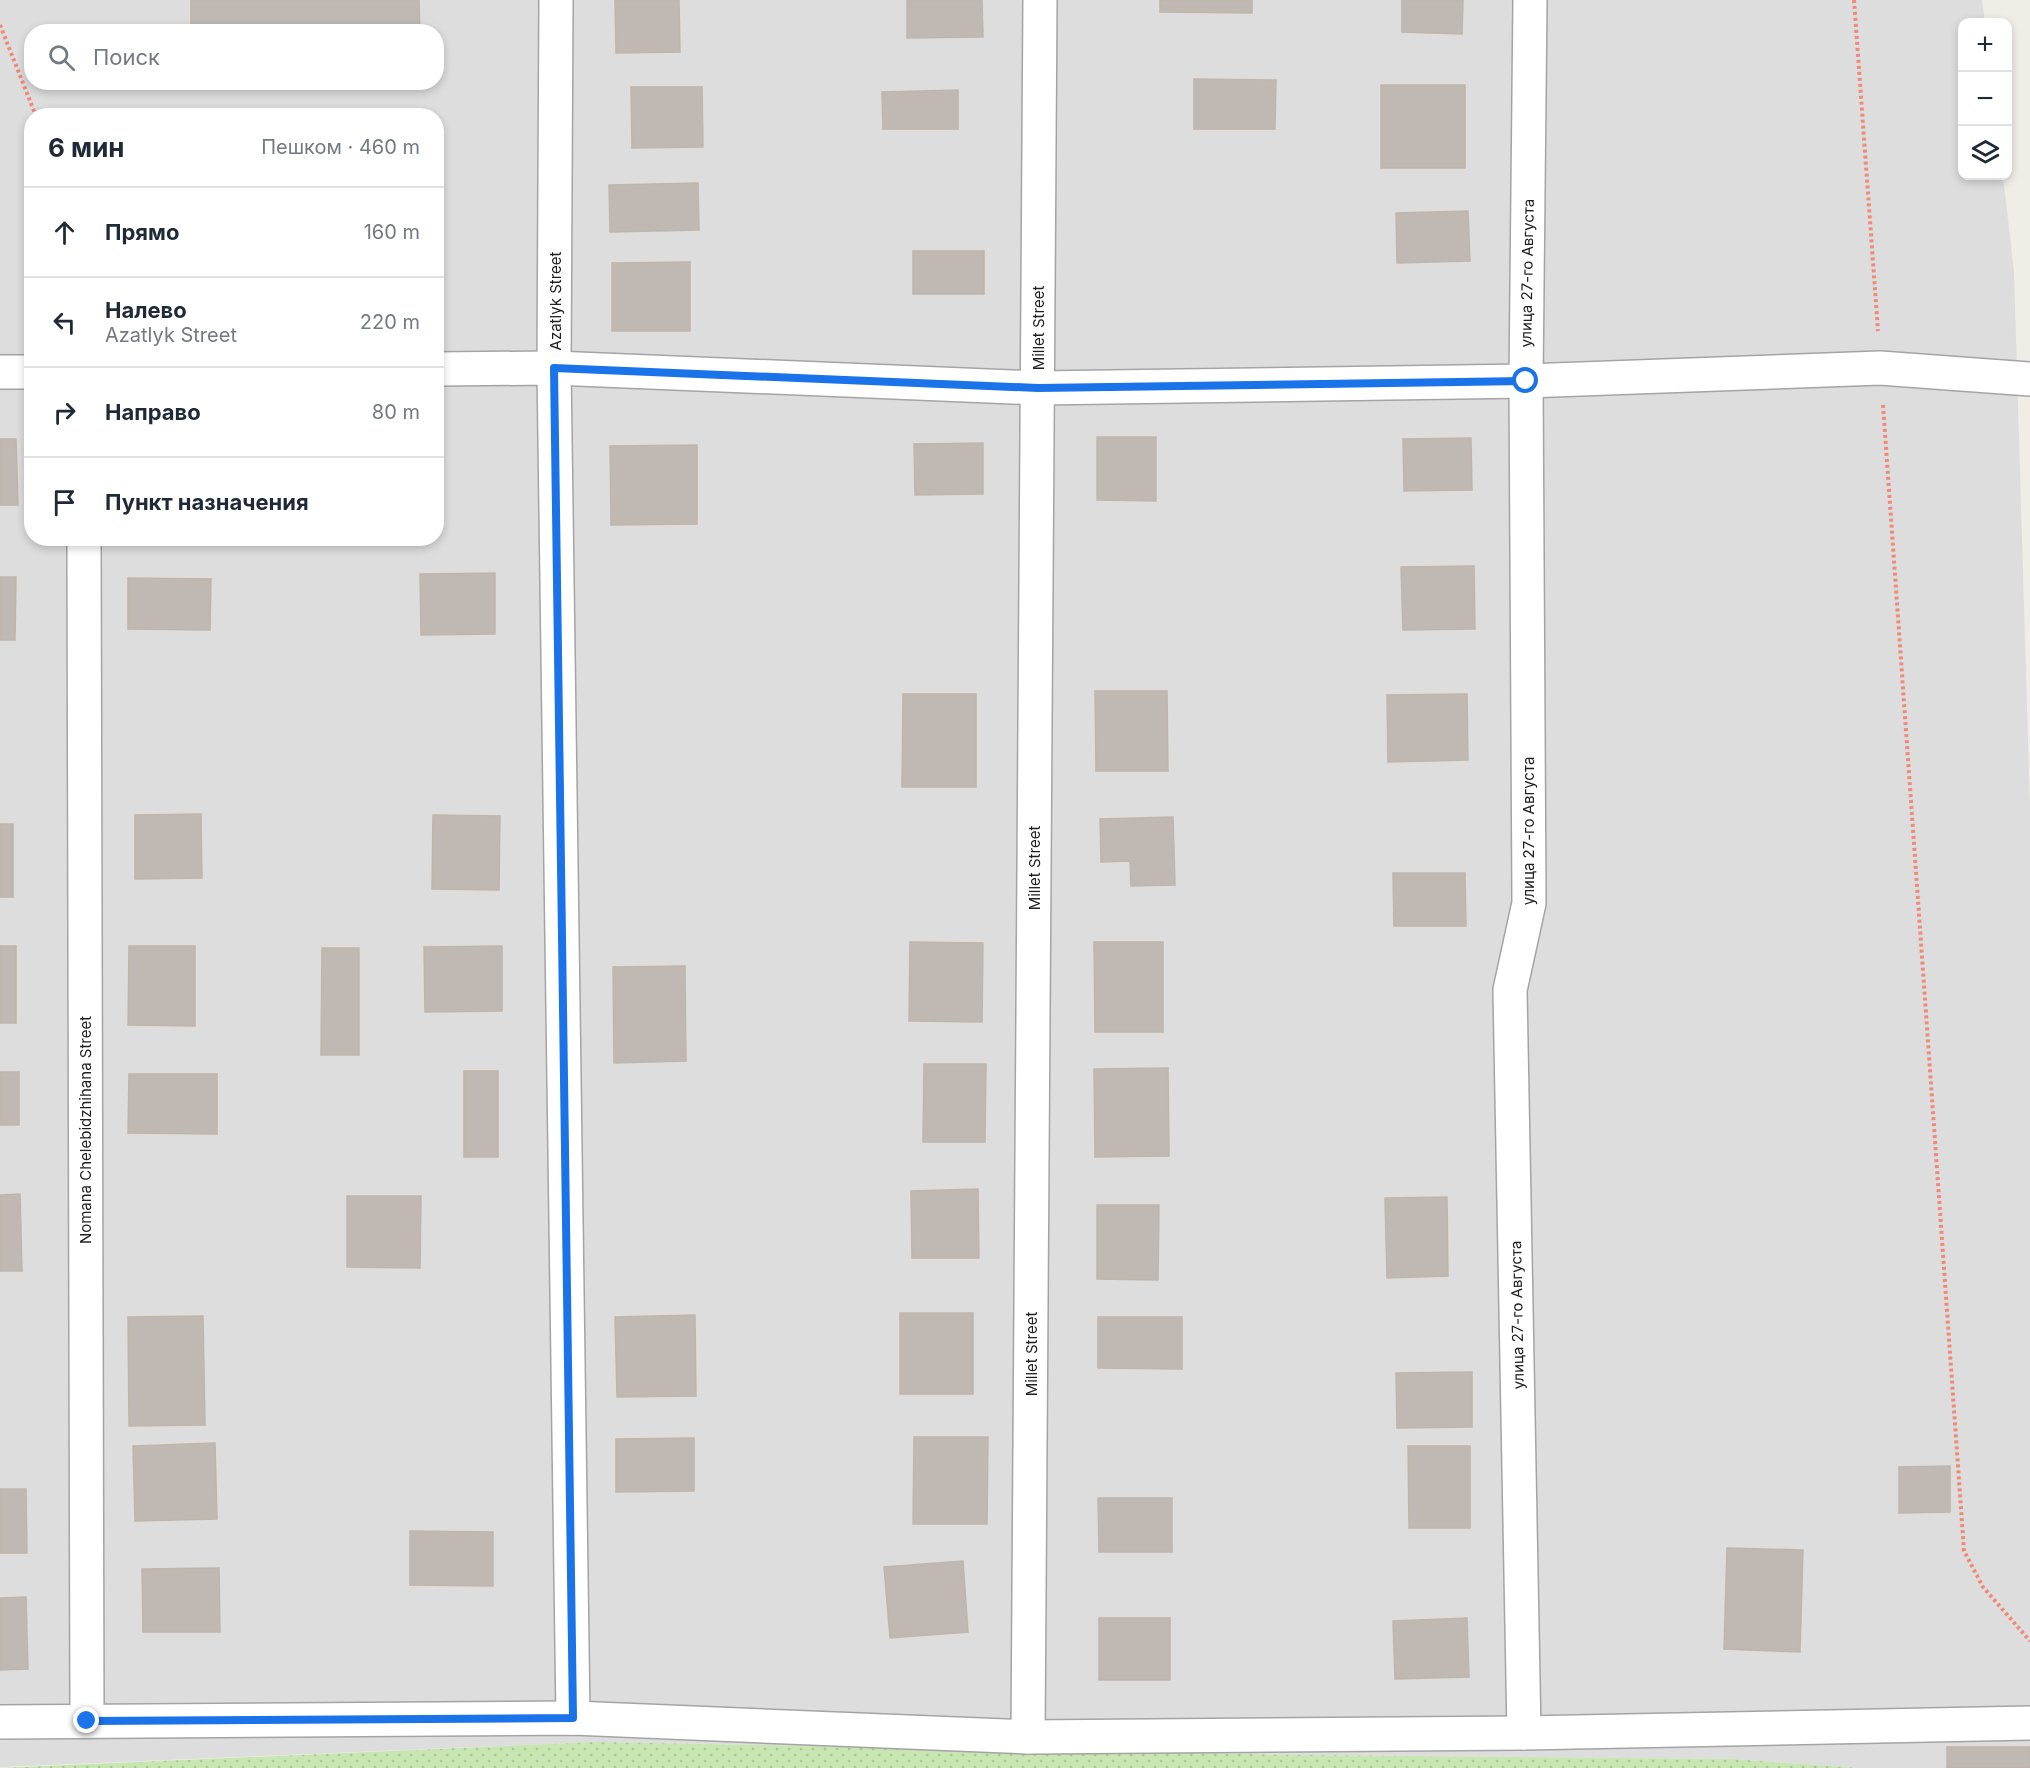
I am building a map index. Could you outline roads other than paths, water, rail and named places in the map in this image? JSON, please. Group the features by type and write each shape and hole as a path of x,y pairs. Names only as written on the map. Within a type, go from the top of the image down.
{"street":[{"name":"Azatlyk Street","path":"556,0 554,368 573,1718"},
{"name":"Millet Street","path":"1028,1737 1040,0"},
{"name":"улица 27-го Августа","path":"1524,1733 1510,990 1529,903 1526,381 1530,0"},
{"path":"444,369 554,368 1038,388 1526,381 1881,368 2030,379"},
{"path":"0,372 24,372"},
{"name":"Nomana Chelebidzhihana Street","path":"84,546 87,1721"},
{"path":"0,1722 573,1718 1028,1737 1524,1733 2030,1723"}]}
